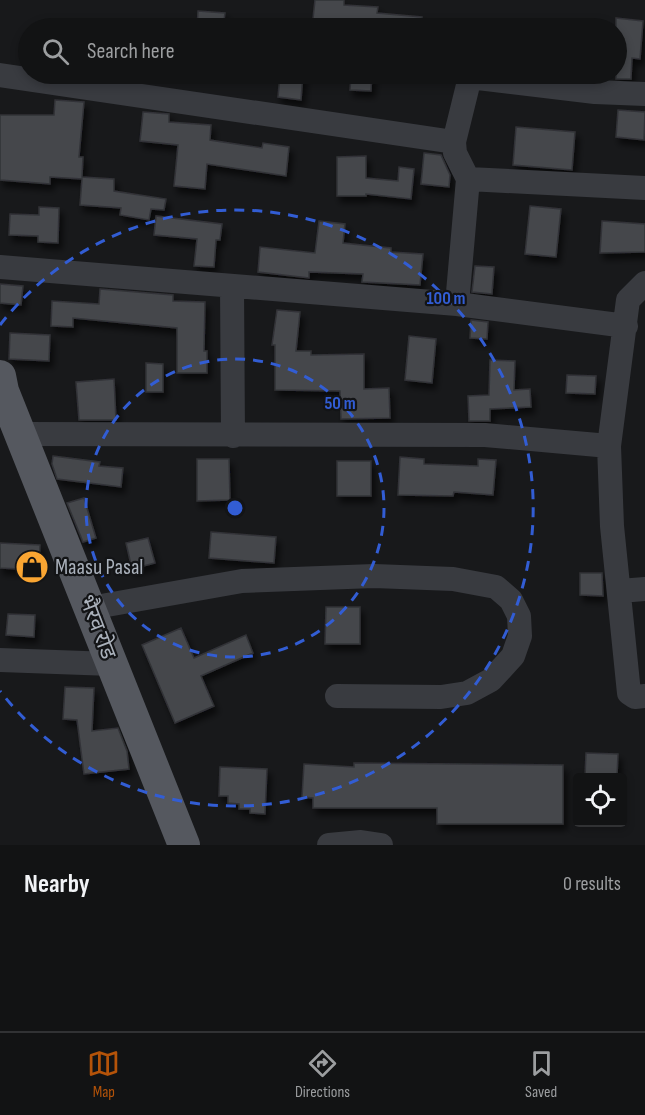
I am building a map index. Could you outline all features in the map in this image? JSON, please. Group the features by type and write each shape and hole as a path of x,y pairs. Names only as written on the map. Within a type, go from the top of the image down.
{"main road":[{"name":"भैरव रोड","path":"1,386 184,845"}],"street":[{"path":"0,75 18,78"},
{"path":"61,84 454,142"},
{"path":"457,304 468,179 455,153 454,142 468,84"},
{"path":"528,84 595,92 645,94"},
{"path":"468,179 645,188"},
{"path":"0,267 457,304 626,326"},
{"path":"645,283 628,300 609,446 612,526 629,693 635,697 645,696"},
{"path":"232,287 233,436"},
{"path":"21,434 485,435 609,446"},
{"path":"90,608 243,581 374,576 453,579 496,587 512,600 519,616 520,636 513,656 491,680 467,693 441,697 337,696"},
{"path":"620,591 645,589"},
{"path":"0,660 112,664"},
{"path":"329,845 361,842 381,845"}],"building":[{"path":"315,0 344,0 344,5 378,7 377,13 422,17 422,18 313,18"},
{"path":"198,11 225,13 224,18 198,18"},
{"path":"627,19 643,21 640,59 632,58 631,79 627,79"},
{"path":"279,84 302,84 301,100 278,97"},
{"path":"350,84 371,84 371,91 350,90"},
{"path":"55,100 84,102 79,157 83,157 82,177 114,179 114,191 166,199 164,210 151,209 149,220 120,215 121,208 80,205 82,179 50,177 50,184 0,180 0,115 54,115"},
{"path":"618,110 645,112 644,140 616,137"},
{"path":"143,112 169,114 169,122 211,125 210,140 262,148 263,143 289,147 286,176 207,164 205,189 174,186 178,145 140,141"},
{"path":"516,127 575,132 572,170 513,165"},
{"path":"424,153 441,155 450,175 449,187 421,184"},
{"path":"366,156 366,178 398,181 399,167 414,169 411,199 366,194 366,196 337,196 337,157"},
{"path":"530,206 561,209 556,257 525,254"},
{"path":"39,207 59,208 58,243 38,242 38,236 9,235 10,214 39,215"},
{"path":"156,216 222,224 220,240 216,240 214,267 194,266 197,239 154,235"},
{"path":"319,221 345,224 343,243 391,248 391,252 423,254 420,285 362,282 363,274 309,272 309,278 258,272 260,247 315,253"},
{"path":"602,221 645,224 645,252 600,253"},
{"path":"475,266 494,267 492,294 472,292"},
{"path":"0,284 23,286 21,305 0,303"},
{"path":"100,289 173,295 173,301 205,302 204,351 207,351 207,373 177,373 177,328 73,318 73,327 51,326 52,301 99,304"},
{"path":"277,310 300,312 296,351 311,351 311,355 364,354 364,389 389,388 390,418 341,419 340,391 275,390 275,345 272,345"},
{"path":"471,320 488,322 487,339 470,338"},
{"path":"10,333 50,335 49,361 9,359"},
{"path":"409,336 436,339 432,383 405,380"},
{"path":"490,360 515,361 514,390 530,389 531,407 490,409 490,421 469,421 468,396 489,395"},
{"path":"146,363 163,364 163,392 146,392"},
{"path":"567,375 596,376 595,394 566,393"},
{"path":"114,379 116,420 79,420 76,382"},
{"path":"53,456 100,462 99,466 123,468 121,487 57,479 52,464"},
{"path":"400,457 424,459 424,464 478,466 478,459 496,460 493,495 454,492 453,496 398,495"},
{"path":"197,459 229,459 230,500 197,501"},
{"path":"337,461 371,461 371,496 337,496"},
{"path":"84,498 96,538 83,542 67,503"},
{"path":"211,532 276,537 274,563 209,558"},
{"path":"148,538 155,563 132,569 126,543"},
{"path":"0,543 40,545 39,570 0,568"},
{"path":"580,573 602,573 603,596 580,595"},
{"path":"326,607 360,607 360,644 325,644"},
{"path":"8,614 35,615 34,637 6,635"},
{"path":"181,628 194,658 246,635 253,653 201,676 214,706 175,723 142,645"},
{"path":"65,687 94,688 92,731 118,728 127,751 129,769 84,774 77,720 63,719"},
{"path":"586,753 618,754 617,773 585,773"},
{"path":"354,763 563,765 563,824 437,824 437,808 313,808 313,798 302,797 304,764 354,767"},
{"path":"220,767 267,769 265,814 250,813 250,809 239,809 239,804 228,803 228,796 219,796"}],"place":[{"name":"Maasu Pasal","path":"32,567"}]}
